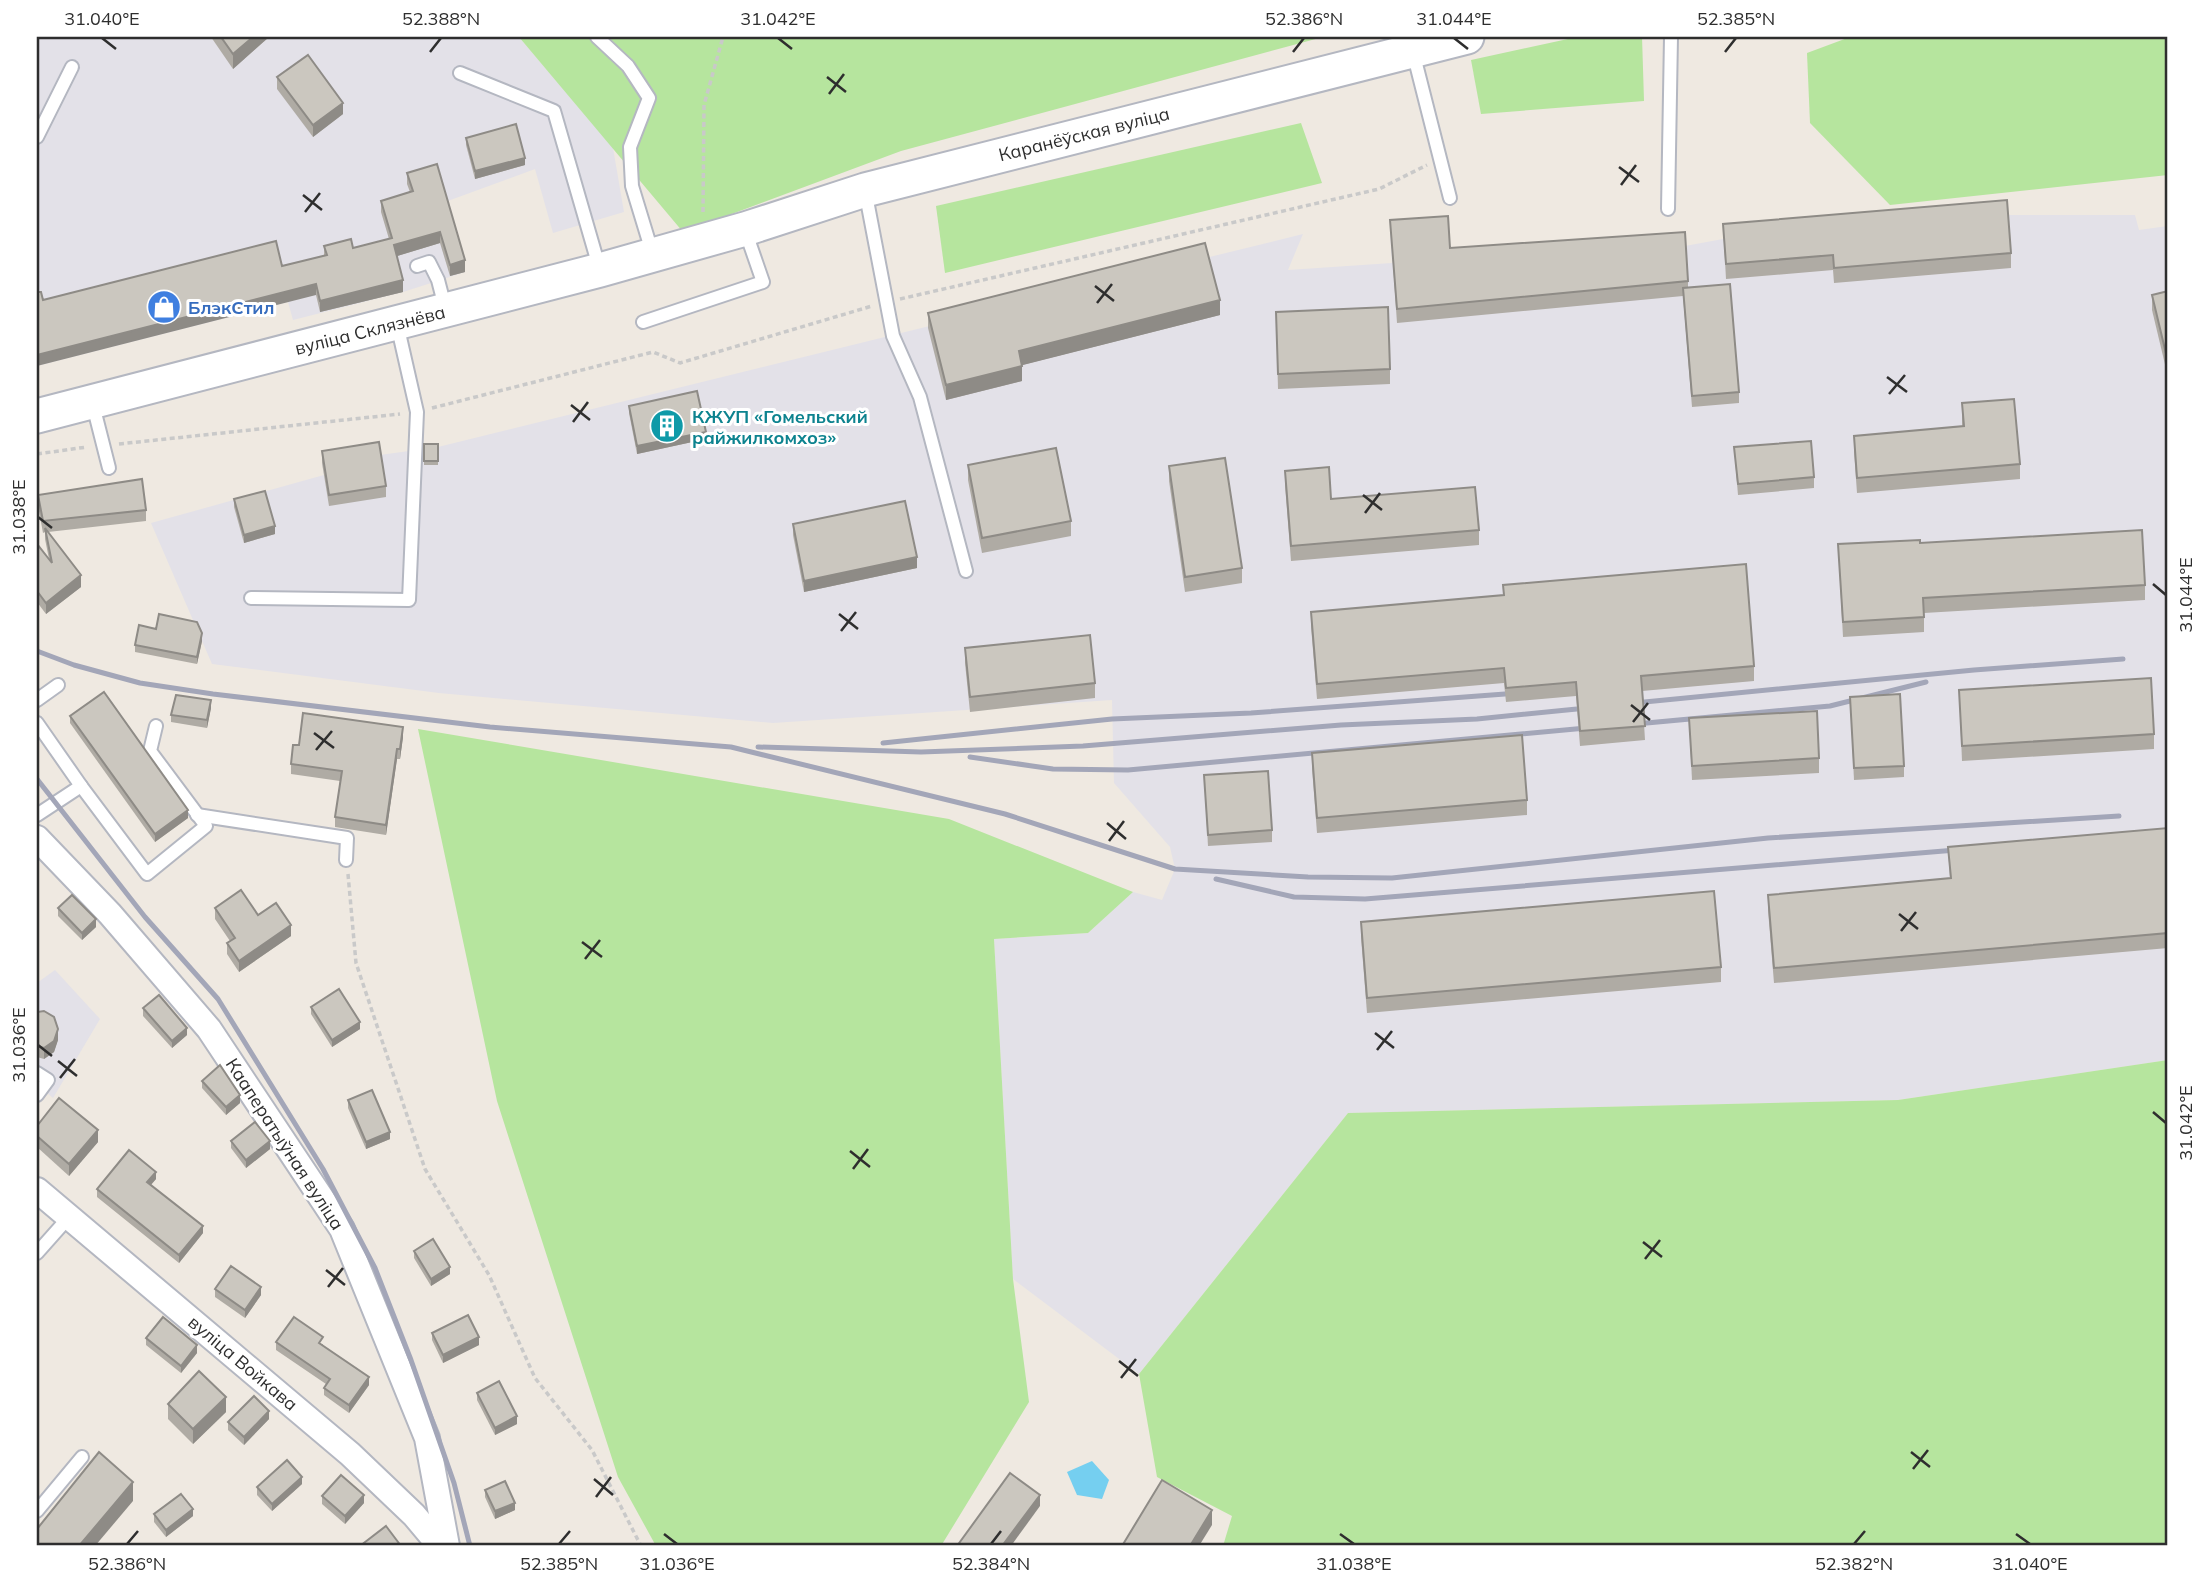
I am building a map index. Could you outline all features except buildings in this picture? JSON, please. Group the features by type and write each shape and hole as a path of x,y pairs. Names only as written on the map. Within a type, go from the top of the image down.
{"main road":[{"name":"Каранёўская вуліца","path":"703,239 745,229 865,190 1466,37"},
{"name":"вуліца Склязнёва","path":"37,416 446,311 703,239"}],"street":[{"name":"Кааператыўная вуліца","path":"37,838 110,914 209,1029 342,1229 427,1438 447,1546"},
{"name":"вуліца Войкава","path":"37,1190 350,1454 414,1515 440,1546"}],"lane":[{"path":"597,37 628,66 649,98 630,146 632,186 653,255"},
{"path":"1668,209 1671,37"},
{"path":"1413,51 1450,198"},
{"path":"37,137 72,67"},
{"path":"460,73 554,111 600,270"},
{"path":"865,190 884,302 893,337 920,397 966,571"},
{"path":"643,323 763,282 745,229"},
{"path":"417,266 429,262 438,280 446,311"},
{"path":"251,598 410,600 416,412 397,324"},
{"path":"92,401 109,468"},
{"path":"37,700 58,685"},
{"path":"37,723 147,874 206,826 150,751 156,726"},
{"path":"37,815 81,786"},
{"path":"197,815 347,838 346,860"},
{"path":"37,1073 48,1080 37,1095"},
{"path":"37,1253 69,1217"},
{"path":"37,1511 82,1457"}],"path":[{"path":"703,239 704,105 723,37"},
{"path":"37,454 416,412 653,352 680,363 884,302 1379,189 1440,158"},
{"path":"346,860 356,963 425,1169 489,1275 535,1378 593,1450 641,1546"}],"shaded area":[{"path":"37,37 211,37 233,68 269,37 519,37 613,148 624,212 553,233 535,169 445,202 465,272 403,292 293,320 288,302 37,366"},
{"path":"2007,215 2135,215 2139,230 2168,226 2168,1060 1898,1100 1348,1113 1139,1374 1013,1279 994,939 1088,933 1133,892 1162,900 1175,869 1170,847 1114,783 1112,700 773,723 439,693 212,664 151,523 324,475 322,463 438,447 1303,234 1288,270 1392,263 1390,234 1448,230 1450,261 1685,246 1723,239"},
{"path":"55,970 100,1019 53,1098 37,1084 37,983"}],"green space":[{"path":"519,37 1323,37 901,151 683,232"},
{"path":"1577,37 1642,37 1644,101 1481,114 1471,60"},
{"path":"1850,37 2168,37 2168,175 1890,205 1810,123 1807,53"},
{"path":"1301,123 1322,183 945,273 936,206"},
{"path":"418,729 949,819 1133,892 1088,933 994,939 1013,1279 1029,1402 941,1546 656,1546 618,1477 497,1101"},
{"path":"2168,1060 2168,1546 1223,1546 1232,1516 1157,1477 1139,1374 1348,1113 1898,1100"}],"water":[{"path":"1092,1461 1109,1480 1102,1499 1077,1495 1067,1472"}],"railway":[{"path":"37,651 74,665 140,683 213,694 490,727 731,747 1005,814 1175,869 1308,877 1392,878 1768,838 2119,816"},
{"path":"1624,704 1974,670 2123,659"},
{"path":"1625,725 1830,706 1926,682"},
{"path":"883,743 1112,719 1251,713 1505,694"},
{"path":"758,747 921,752 1083,746 1341,725 1477,719 1597,707"},
{"path":"970,757 1053,769 1128,770 1597,727"},
{"path":"37,779 145,917 218,999 323,1169 375,1268 411,1360 454,1483 470,1546"},
{"path":"1216,879 1294,897 1365,899 1968,849"}],"place":[{"name":"БлэкСтил","path":"164,307"},
{"name":"КЖУП «Гомельский райжилкомхоз»","path":"667,426"}]}
